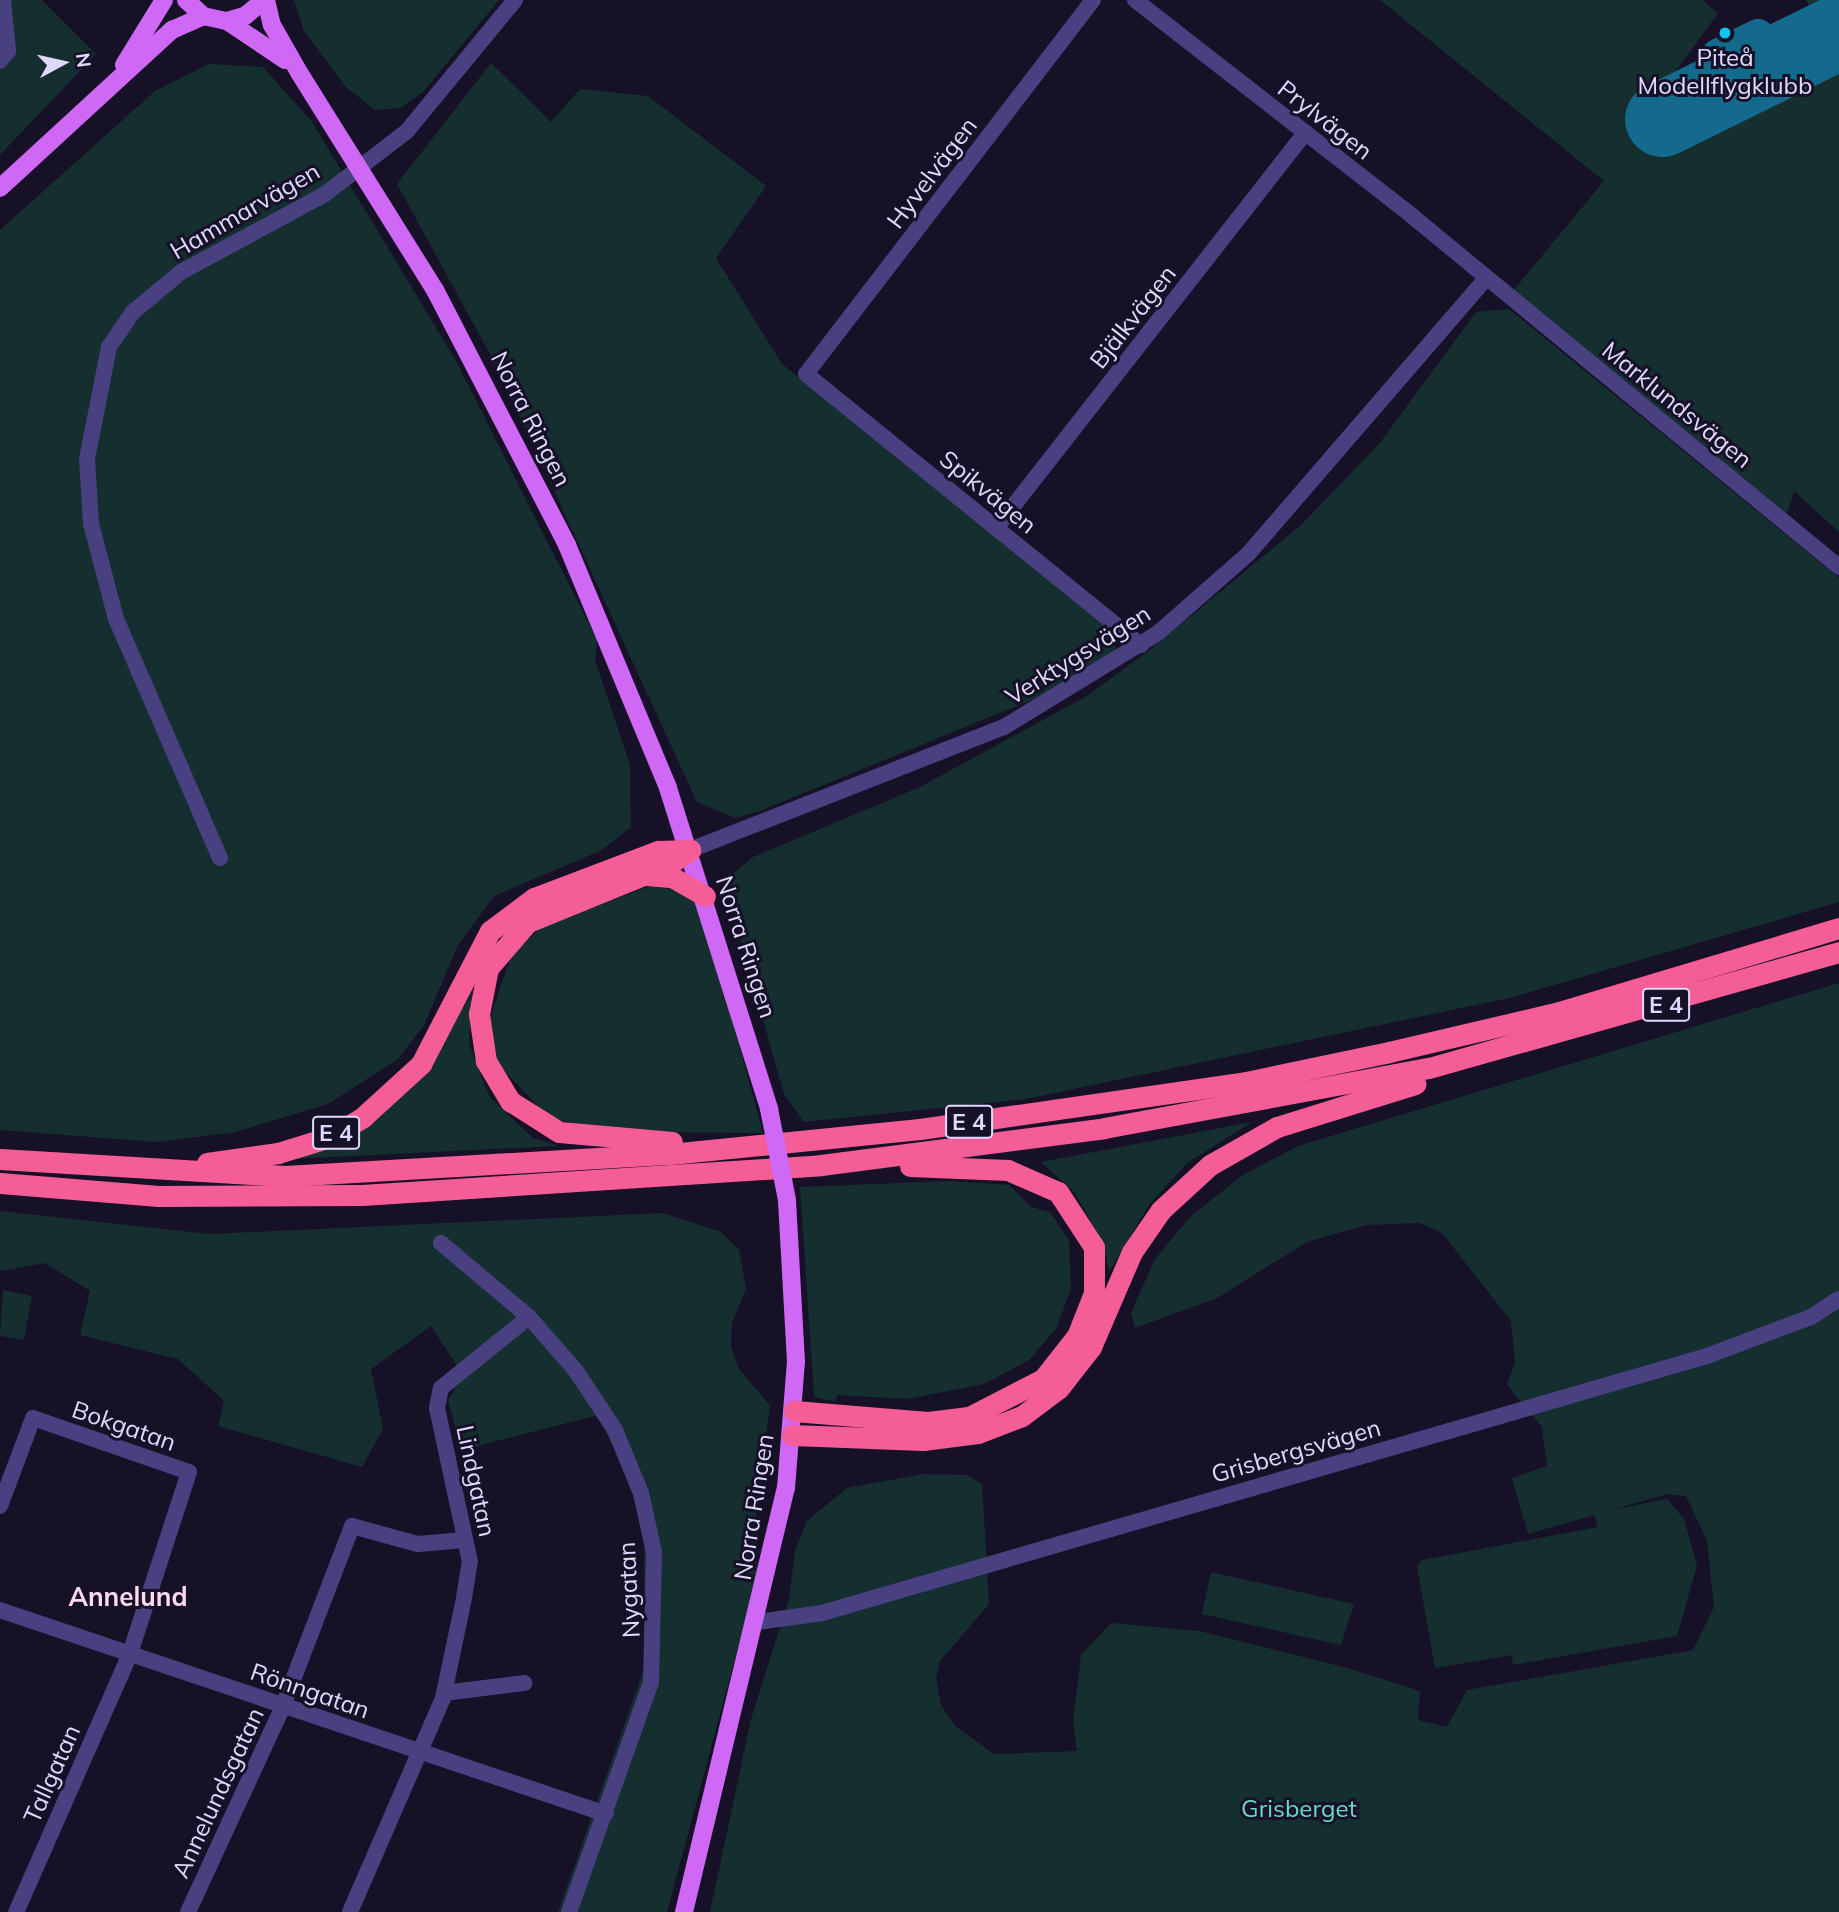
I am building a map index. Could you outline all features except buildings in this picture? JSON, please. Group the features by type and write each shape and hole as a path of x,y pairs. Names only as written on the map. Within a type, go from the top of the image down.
{"highway":[{"name":"E 4","path":"690,850 646,874 528,922 488,968 479,1014 486,1061 510,1101 559,1132 743,1147"},
{"name":"E 4","path":"79,1168 219,1163 330,1136 394,1093 421,1064 490,931 534,898 658,851 690,850"},
{"path":"646,874 680,880 705,896"},
{"name":"E 4","path":"0,1159 79,1168 285,1176 743,1147 1246,1082 1559,1012 1839,928"},
{"name":"E 4","path":"792,1435 923,1440 978,1433 1022,1416 1059,1388 1091,1347 1132,1252 1161,1210 1210,1165 1277,1127 1491,1052 1839,952"},
{"name":"E 4","path":"0,1183 158,1196 362,1195 821,1165 1145,1121 1491,1052"},
{"name":"E 4","path":"794,1410 928,1422 994,1408 1062,1360 1088,1314 1097,1272 1083,1222 1058,1192 1008,1170 821,1165"}],"main road":[{"path":"102,93 164,0"},
{"path":"0,188 172,30 203,16 186,0"},
{"path":"227,21 265,0"},
{"name":"Norra Ringen","path":"265,0 272,24 300,75 362,168 435,290 567,545 690,850 769,1109 787,1200 794,1410 792,1435 758,1622 684,1912"},
{"name":"Norra Ringen","path":"203,16 227,21 269,44 300,75"}],"street":[{"path":"0,61 8,51 3,0"},
{"name":"Hammarvägen","path":"220,858 116,619 91,524 87,459 96,390 109,347 133,312 181,272 362,168 407,131 515,0"},
{"name":"Hyvelvägen","path":"806,374 1093,0"},
{"name":"Prylvägen","path":"1135,0 1486,278"},
{"name":"Bjälkvägen","path":"996,528 1305,133"},
{"name":"Marklundsvägen","path":"1486,278 1839,567"},
{"name":"Verktygsvägen","path":"690,850 1003,727 1141,645 1248,553 1486,278"},
{"name":"Spikvägen","path":"806,374 1141,645"},
{"name":"Nygatan","path":"441,1243 529,1317 615,1430 641,1493 654,1552 651,1682 569,1912"},
{"name":"Grisbergsvägen","path":"758,1622 822,1613 1707,1356 1811,1317 1839,1299"},
{"name":"Lindgatan","path":"350,1912 444,1693 470,1562 465,1540 463,1508 437,1408 441,1388 529,1317"},
{"name":"Bokgatan","path":"0,1506 33,1418 189,1472 130,1654"},
{"name":"Annelundsgatan","path":"188,1912 283,1706 352,1526 418,1544 465,1540"},
{"name":"Rönngatan","path":"0,1610 606,1814"},
{"name":"Tallgatan","path":"16,1912 130,1654"},
{"path":"444,1693 524,1683"}],"green space":[{"path":"0,0 42,0 96,54 0,155"},
{"path":"294,0 499,0 423,92 400,108 375,110 346,87 304,31"},
{"path":"1380,0 1702,0 1718,13 1643,116 1672,138 1839,51 1839,532 1794,491 1787,514 1513,291 1604,181"},
{"path":"1806,0 1839,0 1839,26 1814,13"},
{"path":"491,63 551,122 580,89 648,96 766,186 716,258 782,364 1114,627 1116,654 1039,697 757,812 735,818 697,802 497,367 397,184"},
{"path":"209,64 263,67 312,122 456,361 597,640 595,660 630,765 631,827 600,851 494,896 458,945 424,1025 398,1059 328,1104 235,1132 156,1142 0,1130 0,230 155,91"},
{"path":"1509,309 1839,578 1839,902 1509,998 1026,1099 804,1122 784,1094 724,881 753,857 920,787 1087,696 1151,649 1301,525 1379,444 1476,312"},
{"path":"650,886 688,892 703,913 763,1133 621,1132 549,1118 497,1063 489,1021 511,956 540,928"},
{"name":"Grisberget","path":"1839,983 1839,1912 710,1912 751,1719 789,1599 795,1551 807,1521 847,1488 923,1474 966,1475 982,1484 989,1604 940,1661 936,1679 941,1705 955,1726 994,1754 1077,1751 1073,1722 1081,1655 1111,1623 1199,1631 1347,1668 1420,1691 1418,1720 1447,1727 1467,1690 1693,1650 1714,1607 1707,1541 1686,1496 1667,1494 1611,1510 1667,1499 1684,1519 1697,1566 1677,1636 1513,1665 1512,1655 1435,1668 1417,1567 1422,1560 1598,1527 1594,1515 1528,1534 1512,1478 1547,1466 1542,1427 1507,1385 1515,1362 1511,1321 1442,1233 1419,1223 1366,1225 1307,1242 1217,1298 1135,1328 1131,1313 1155,1259 1191,1216 1243,1175 1298,1146"},
{"path":"472,993 469,1044 489,1096 533,1138 559,1146 289,1159 421,1076"},
{"path":"1252,1122 1187,1163 1149,1205 1109,1272 1103,1242 1074,1192 1041,1162"},
{"path":"949,1181 1009,1185 1031,1207 1050,1212 1069,1240 1071,1289 1056,1329 1029,1360 984,1384 907,1399 837,1395 836,1402 814,1397 800,1187"},
{"path":"0,1211 210,1234 663,1213 721,1232 739,1250 746,1289 732,1323 731,1347 739,1369 770,1406 756,1515 757,1576 667,1912 558,1912 645,1666 644,1533 630,1482 598,1415 461,1450 448,1400 463,1375 431,1326 371,1369 383,1429 362,1467 218,1426 224,1401 178,1359 80,1335 90,1291 45,1263 0,1271"},
{"path":"3,1290 32,1296 24,1340 0,1336"},
{"path":"1211,1572 1354,1604 1341,1645 1202,1614"}],"taxiway":[{"path":"1717,54 1758,34"},
{"path":"1739,43 1753,74"}],"runway":[{"path":"1662,119 1834,34"}],"place":[{"name":"Piteå Modellflygklubb","path":"1725,33"}],"district":[{"name":"Annelund","path":"128,1597"}]}
